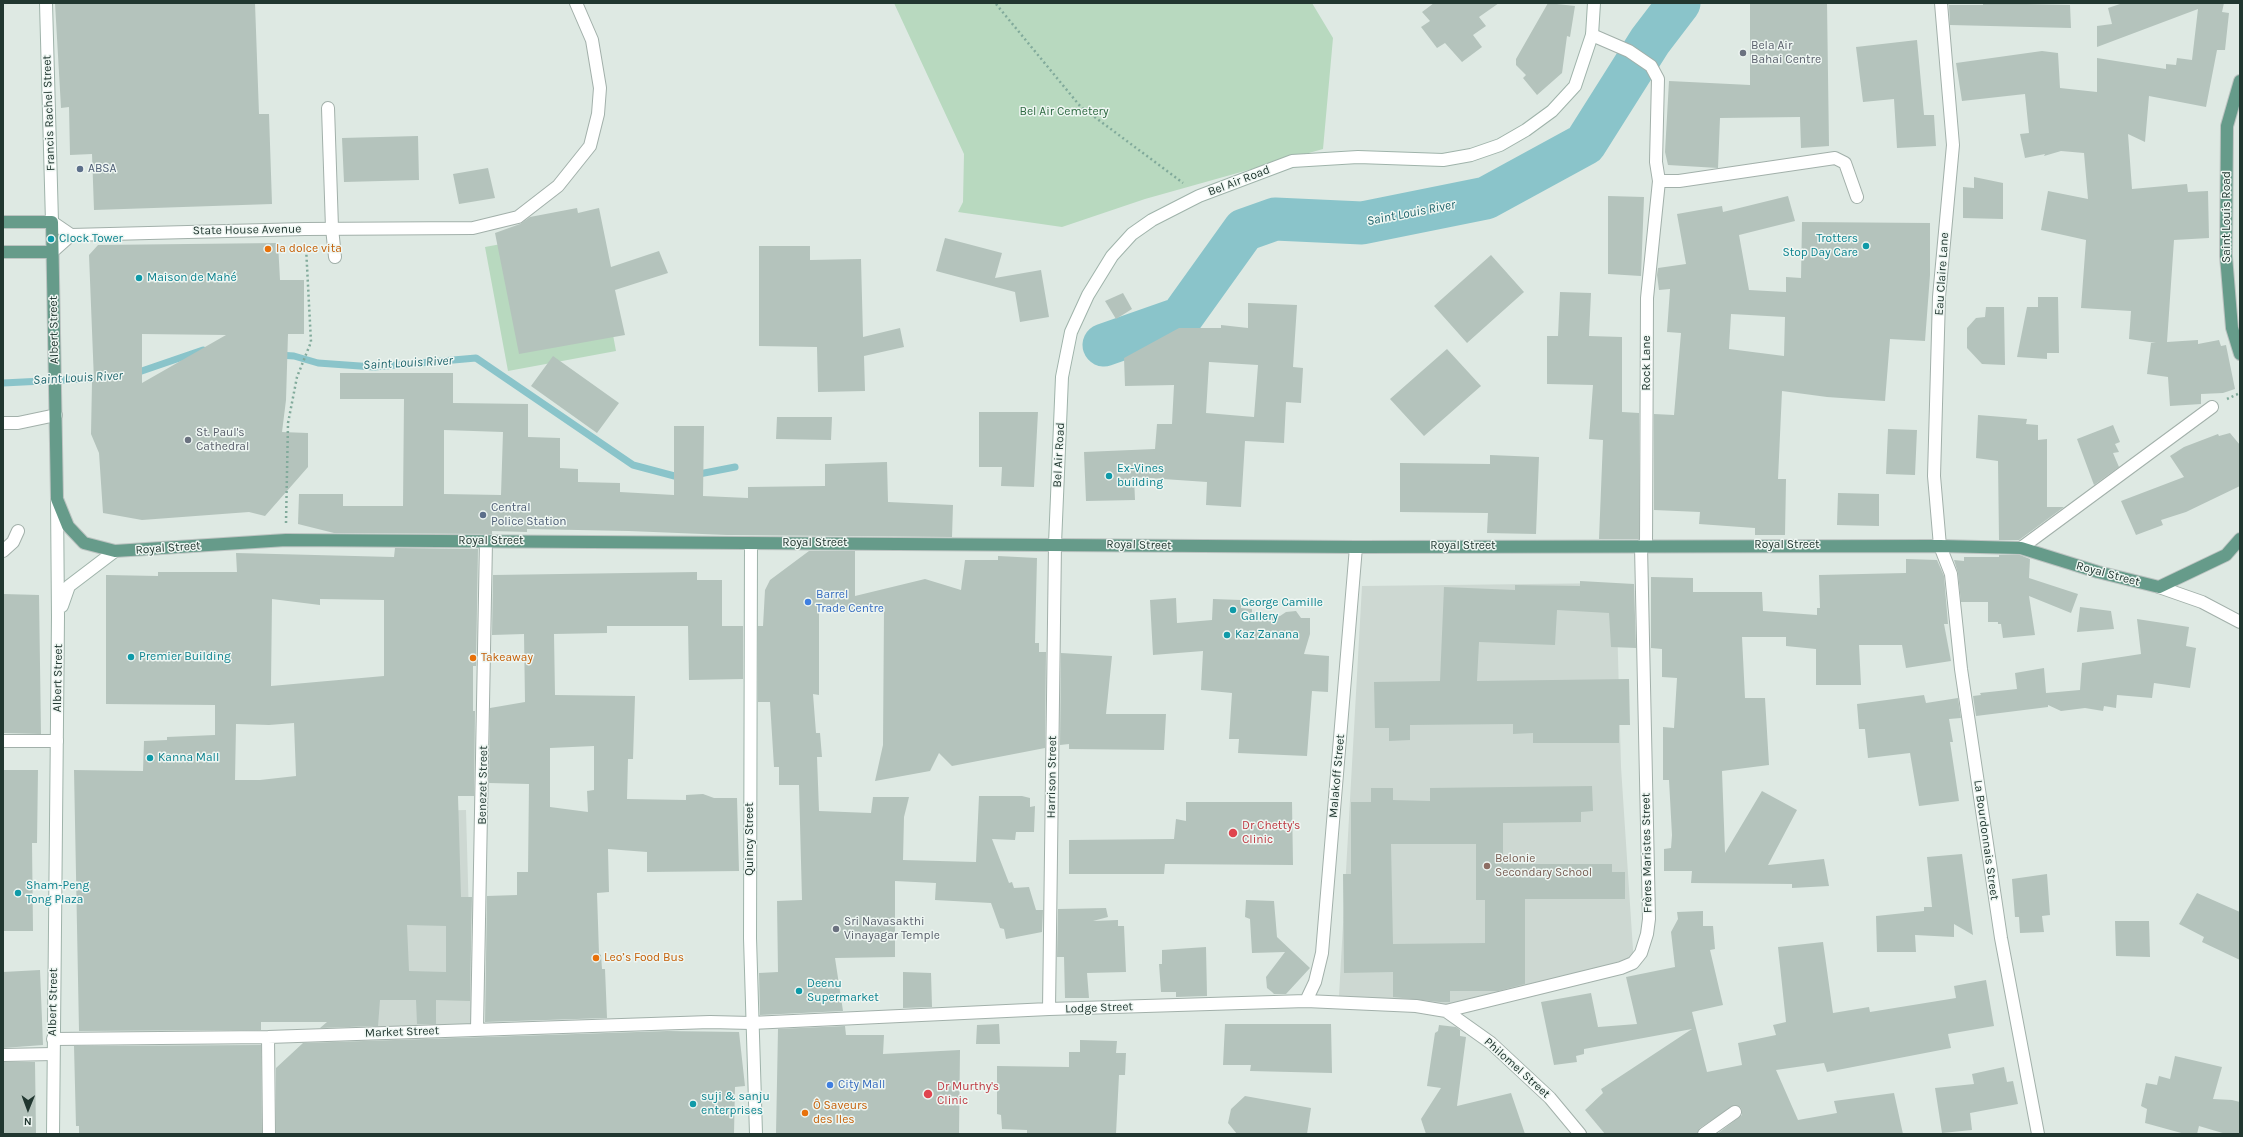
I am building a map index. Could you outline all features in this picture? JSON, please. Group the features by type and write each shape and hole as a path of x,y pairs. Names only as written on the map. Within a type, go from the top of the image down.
{"main road":[{"name":"Saint Louis Road","path":"2240,81 2227,126 2226,256 2232,328 2240,354"},
{"path":"3,222 52,222"},
{"name":"Albert Street","path":"52,222 56,397 56,499"},
{"path":"3,252 52,252"},
{"name":"Royal Street","path":"56,499 68,526 84,543 115,551 286,540 486,540 1356,547 1643,545 1940,546 2021,548 2098,572 2159,587"},
{"path":"2159,587 2226,555 2240,539"}],"street":[{"name":"Francis Rachel Street","path":"46,3 52,222"},
{"name":"State House Avenue","path":"72,235 332,228 473,228 518,217 558,186 590,146 598,114 600,88 592,40 576,3"},
{"name":"Bel Air Road","path":"1055,544 1062,377 1071,332 1088,295 1112,256 1132,234 1152,220 1199,196 1292,161 1358,157 1443,160 1471,155 1500,145 1526,130 1552,111 1575,86 1586,58 1592,34 1594,3"},
{"name":"Eau Claire Lane","path":"1940,546 1934,476 1938,305 1953,145 1941,3"},
{"name":"Rock Lane","path":"1592,34 1629,51 1651,66 1658,79 1656,162 1659,181 1647,298 1643,545"},
{"path":"328,108 332,228 335,257"},
{"path":"1659,181 1679,181 1835,158 1845,163 1857,197"},
{"path":"52,222 72,235 52,252"},
{"path":"2021,548 2212,407"},
{"path":"3,423 18,423 56,415"},
{"name":"Albert Street","path":"53,1134 58,617 56,499"},
{"path":"3,551 13,542 18,531"},
{"name":"Benezet Street","path":"477,1029 486,540"},
{"name":"Quincy Street","path":"751,543 751,1023 756,1134"},
{"name":"Harrison Street","path":"1049,1009 1055,544"},
{"name":"Frères Maristes Street","path":"1446,1011 1621,968 1633,963 1641,952 1647,934 1649,919 1643,545"},
{"name":"La Bourdonnais Street","path":"1940,546 1951,574 1961,669 2001,938 2038,1134"},
{"name":"Malakoff Street","path":"1306,1001 1315,982 1322,953 1356,547"},
{"path":"58,617 68,586 115,551"},
{"path":"2159,587 2202,602 2240,622"},
{"path":"3,741 57,741"},
{"name":"Lodge Street","path":"751,1023 1049,1009 1306,1001 1416,1006 1446,1011"},
{"name":"Philomel Street","path":"1446,1011 1491,1043 1550,1098 1580,1134"},
{"name":"Market Street","path":"53,1039 268,1037 710,1022 751,1023"},
{"path":"268,1037 270,1134"},
{"path":"3,1055 53,1054"},
{"path":"1704,1134 1735,1112"}],"path":[{"path":"996,4 1080,106 1199,196"},
{"path":"286,540 288,423 297,377 311,342 305,229"}],"shaded area":[{"name":"Belonie Secondary School","path":"1616,583 1621,767 1634,965 1446,1011 1339,996 1362,586"},
{"path":"466,810 472,1027 373,1029 370,898 294,814"}],"green space":[{"name":"Bel Air Cemetery","path":"894,3 1312,3 1333,38 1323,149 1145,199 1062,227 958,212 963,202 964,154"},
{"path":"593,227 616,351 508,371 485,247"}],"building":[{"path":"55,3 255,3 259,114 269,114 272,204 94,210 92,154 70,155 69,107 61,108"},
{"path":"1434,3 1499,3 1479,17 1486,26 1473,35 1482,47 1462,62 1445,43 1437,48 1421,27 1430,21 1422,12"},
{"path":"1548,3 1575,6 1570,37 1567,36 1562,73 1537,95 1523,78 1526,75 1516,65 1516,59"},
{"path":"1827,3 1829,146 1801,148 1800,117 1720,118 1718,168 1668,165 1665,152 1669,81 1750,85 1750,4"},
{"path":"1983,3 2070,5 2071,28 1950,25 1949,5 1983,5"},
{"path":"2123,3 2224,3 2222,12 2229,13 2225,50 2217,50 2206,107 2149,96 2145,142 2128,134 2132,189 2187,184 2188,192 2208,191 2209,238 2174,240 2167,342 2198,340 2198,344 2219,340 2221,346 2226,345 2235,389 2223,393 2201,394 2201,404 2170,406 2168,377 2147,374 2151,343 2156,343 2129,339 2131,311 2081,308 2086,240 2041,230 2048,191 2088,199 2084,153 2061,151 2044,156 2045,154 2025,158 2020,134 2029,133 2025,94 1962,101 1956,63 2042,51 2058,53 2060,88 2097,92 2097,58 2166,69 2166,64 2176,65 2177,58 2192,60 2198,9 2097,47 2097,26 2112,24 2108,8"},
{"path":"1917,40 1924,115 1934,115 1936,146 1897,148 1894,99 1863,102 1856,47"},
{"path":"418,136 419,180 344,182 342,138"},
{"path":"488,168 495,198 459,204 453,174"},
{"path":"1974,177 2003,183 2003,219 1963,218 1963,187 1974,188"},
{"path":"1608,196 1644,197 1641,276 1608,274"},
{"path":"1788,196 1795,221 1739,235 1749,290 1786,292 1786,277 1801,278 1802,222 1930,223 1930,275 1925,341 1890,339 1885,401 1827,397 1782,391 1778,479 1786,479 1785,535 1755,535 1755,528 1699,524 1700,512 1654,510 1654,414 1674,415 1681,333 1667,332 1670,289 1659,290 1657,275 1658,268 1686,264 1677,214 1722,206 1723,212","holes":["1731,314 1785,317 1784,356 1729,349"]},
{"path":"577,208 578,213 599,208 611,267 659,251 668,273 615,290 625,335 519,354 495,233 520,224 530,217"},
{"path":"945,238 1002,253 995,278 1041,270 1049,317 1020,322 1015,292 936,271"},
{"path":"278,243 280,280 304,280 304,334 288,334 286,400 282,432 308,433 308,467 265,516 249,512 142,520 103,513 99,453 91,434 92,382 94,381 89,255 98,245","holes":["142,334 226,335 142,383"]},
{"path":"759,246 810,246 810,260 861,259 863,337 900,328 904,347 864,356 865,391 818,392 817,347 759,346"},
{"path":"1491,255 1524,292 1467,343 1434,306"},
{"path":"1560,292 1591,293 1589,336 1622,337 1622,412 1639,413 1639,539 1599,539 1603,440 1589,439 1593,385 1547,384 1547,336 1558,336"},
{"path":"1123,293 1132,309 1116,319 1105,301"},
{"path":"2038,297 2058,297 2059,353 2047,353 2047,359 2017,357 2027,307 2038,307"},
{"path":"1248,303 1297,305 1293,367 1303,368 1301,403 1286,402 1284,443 1245,441 1241,507 1206,505 1207,482 1134,477 1135,500 1086,501 1084,452 1155,449 1157,424 1172,424 1174,385 1125,386 1124,358 1179,328 1221,328 1221,325 1248,328","holes":["1209,362 1258,365 1254,417 1206,413"]},
{"path":"1986,307 2004,307 2005,365 1982,364 1967,348 1967,328 1976,318 1985,317"},
{"path":"1447,349 1481,386 1424,436 1390,399"},
{"path":"553,356 619,403 597,433 531,386"},
{"path":"340,373 453,373 453,403 528,404 528,437 560,438 560,468 578,469 578,482 620,483 620,492 674,495 674,426 704,426 703,496 748,498 748,487 825,486 825,464 887,462 888,502 953,505 952,537 727,535 527,529 527,532 492,531 492,534 334,533 298,524 299,494 343,494 343,506 403,506 404,399 340,399","holes":["444,430 503,432 501,495 444,494"]},
{"path":"979,412 1038,412 1034,487 1001,486 1002,467 979,467"},
{"path":"1978,415 2027,419 2026,424 2038,425 2038,440 2047,439 2047,507 2064,507 2019,540 1999,540 1998,461 1976,458"},
{"path":"777,417 832,417 831,440 776,439"},
{"path":"2113,425 2120,442 2115,444 2119,452 2113,453 2119,467 2094,485 2077,439"},
{"path":"1888,429 1917,430 1915,475 1886,474"},
{"path":"2230,433 2240,445 2240,486 2186,512 2161,520 2163,525 2136,535 2121,501 2184,477 2170,456 2184,447 2218,434 2219,436"},
{"path":"1490,455 1539,457 1536,534 1487,533 1488,513 1400,512 1400,463 1490,464"},
{"path":"1838,493 1879,494 1879,526 1837,525"},
{"path":"395,548 478,549 476,666 473,666 473,711 475,711 474,796 458,796 461,897 472,897 470,1001 436,1000 436,1024 417,1024 416,1000 380,1000 378,1026 320,1028 327,1022 261,1022 261,1030 79,1031 74,770 143,771 144,741 167,740 167,737 215,735 215,705 106,704 106,575 158,576 158,572 237,572 236,553 394,557","holes":["272,599 320,605 320,599 384,600 384,676 271,686","294,723 296,776 260,780 235,780 236,724 269,725","407,925 446,926 446,972 409,971"]},
{"path":"809,551 855,551 855,596 925,579 961,590 965,560 998,560 998,556 1037,558 1035,643 1039,643 1039,652 1046,652 1045,748 952,766 939,753 930,771 875,781 883,745 884,610 819,609 819,695 813,694 816,733 820,733 822,757 817,757 819,811 871,813 873,797 909,797 904,817 903,860 976,862 979,796 1022,796 1030,798 1030,807 1035,806 1034,832 1016,832 1015,840 992,839 1009,883 1012,882 1014,888 1029,887 1036,910 1043,910 1042,932 1006,939 1004,929 1000,928 991,903 935,900 936,883 895,881 895,957 835,958 843,1011 760,1015 759,973 778,972 777,901 802,900 799,785 779,785 779,767 774,767 770,702 758,702 758,626 763,626 765,590 770,580"},
{"path":"1999,555 2020,555 2030,559 2029,578 2078,594 2071,613 2029,596 2035,635 2003,638 2001,624 1998,624 1998,622 1988,622 1988,602 1961,602 1958,573 1954,560 1964,561 1964,557 1999,557"},
{"path":"1906,559 1937,560 1944,576 1948,624 1944,624 1951,661 1906,668 1902,645 1859,645 1861,685 1816,685 1816,649 1786,646 1786,637 1742,637 1745,698 1765,698 1769,765 1722,771 1725,853 1762,791 1797,810 1768,865 1824,859 1829,886 1792,888 1792,884 1691,883 1692,871 1664,871 1664,849 1671,848 1672,835 1669,780 1663,780 1663,727 1674,728 1677,678 1662,677 1662,649 1651,648 1651,577 1693,578 1693,592 1762,592 1763,611 1817,615 1817,608 1820,608 1819,575 1906,573"},
{"path":"697,572 697,580 722,580 722,626 743,626 743,679 689,680 688,626 607,626 607,633 554,634 555,695 635,696 633,759 628,759 627,799 686,800 686,795 703,794 714,798 737,798 739,871 647,872 647,852 608,849 609,892 597,893 599,954 601,955 602,969 605,969 607,1018 485,1022 487,896 517,895 517,872 528,872 529,784 489,783 490,708 525,702 524,634 492,635 493,575","holes":["594,746 594,790 587,791 588,812 550,807 550,748"]},
{"path":"1580,581 1634,584 1636,648 1611,647 1609,613 1557,610 1555,645 1479,642 1477,681 1629,679 1630,725 1619,725 1619,743 1533,743 1533,733 1513,734 1513,724 1410,725 1410,740 1389,741 1389,728 1375,728 1374,682 1440,681 1444,587 1515,590 1515,585 1580,586"},
{"path":"3,594 39,595 41,734 3,733"},
{"path":"1176,598 1177,623 1212,620 1213,599 1241,600 1241,608 1252,609 1252,617 1280,616 1286,612 1296,611 1301,618 1310,618 1310,634 1304,654 1329,656 1328,692 1312,691 1307,756 1238,753 1239,739 1229,739 1232,693 1201,690 1203,651 1153,655 1150,600"},
{"path":"2080,607 2111,611 2114,629 2077,632"},
{"path":"2137,619 2189,627 2186,646 2196,648 2190,688 2154,683 2152,698 2117,695 2116,708 2104,706 2103,711 2085,708 2061,711 2048,705 2048,707 1976,716 1973,696 1981,695 1980,693 2017,689 2015,673 2044,668 2046,693 2080,690 2082,663 2141,654"},
{"path":"1061,653 1112,656 1106,714 1166,714 1164,750 1069,749 1069,744 1060,745"},
{"path":"1924,695 1926,703 1958,698 1961,718 1949,719 1953,742 1950,742 1959,801 1919,806 1910,753 1868,758 1865,729 1859,729 1857,704"},
{"path":"3,770 38,770 37,843 32,843 33,931 3,931"},
{"path":"1592,786 1593,811 1581,812 1581,822 1503,823 1503,864 1612,864 1612,872 1625,872 1625,899 1525,899 1525,984 1498,991 1450,991 1450,1002 1440,1002 1393,997 1393,972 1344,973 1343,874 1351,874 1351,802 1371,802 1371,788 1393,788 1393,800 1430,801 1430,788","holes":["1391,844 1476,844 1476,900 1485,900 1485,943 1393,944"]},
{"name":"Dr Chetty's Clinic","path":"1186,802 1292,802 1293,865 1165,864 1164,874 1069,874 1069,840 1174,839 1176,819 1186,821"},
{"path":"1962,854 1973,935 1954,924 1954,937 1915,935 1916,952 1877,952 1876,916 1924,911 1924,907 1932,907 1927,857"},
{"path":"2047,874 2050,915 2042,916 2044,932 2020,933 2019,917 2015,917 2012,879"},
{"path":"2197,893 2240,912 2240,960 2202,942 2204,937 2179,924"},
{"path":"1246,900 1274,901 1277,937 1310,968 1286,994 1274,994 1267,988 1266,977 1285,952 1252,953 1250,919 1245,917"},
{"path":"1106,908 1108,917 1093,921 1118,920 1118,926 1124,926 1126,972 1087,973 1089,998 1065,998 1064,957 1057,957 1058,909"},
{"path":"1703,911 1703,926 1713,926 1715,949 1710,950 1723,1005 1692,1012 1707,1072 1742,1065 1738,1043 1776,1035 1773,1025 1786,1022 1778,947 1823,942 1833,1013 1869,1007 1870,1012 1956,998 1954,986 1986,980 1994,1026 1948,1034 1951,1048 1827,1072 1824,1063 1776,1070 1798,1120 1837,1113 1834,1101 1894,1093 1903,1134 1717,1134 1742,1115 1741,1108 1735,1105 1700,1128 1697,1134 1605,1134 1585,1110 1603,1093 1601,1089 1692,1029 1584,1049 1584,1054 1576,1056 1577,1062 1554,1065 1541,1002 1591,993 1598,1027 1637,1024 1626,977 1675,967 1671,932 1678,919 1677,912"},
{"path":"2115,921 2149,921 2150,957 2116,956"},
{"path":"1206,947 1207,996 1176,997 1176,992 1161,992 1159,964 1162,964 1162,950"},
{"path":"40,970 43,1045 3,1048 3,972"},
{"path":"903,972 931,973 932,1007 903,1008"},
{"path":"999,1024 1000,1044 976,1044 977,1025"},
{"path":"1225,1024 1331,1024 1332,1073 1250,1071 1251,1065 1223,1065"},
{"path":"1439,1025 1456,1027 1460,1030 1460,1036 1466,1037 1457,1106 1511,1093 1525,1134 1426,1134 1421,1119 1441,1088 1427,1086 1435,1033 1438,1031"},
{"name":"City Mall","path":"845,1026 846,1035 884,1035 883,1054 960,1050 959,1134 776,1134 778,1029"},
{"path":"667,1031 739,1032 745,1086 735,1087 734,1134 276,1134 276,1068 303,1043"},
{"path":"1080,1040 1117,1041 1116,1053 1126,1053 1125,1075 1119,1075 1116,1134 1027,1134 1027,1130 1002,1129 1001,1115 997,1114 997,1066 1069,1067 1069,1052 1080,1052"},
{"path":"261,1045 262,1134 79,1134 79,1126 76,1126 74,1046"},
{"path":"2175,1056 2222,1067 2213,1099 2240,1102 2240,1134 2226,1134 2199,1126 2197,1134 2185,1134 2145,1123 2147,1109 2141,1106 2146,1083 2157,1085 2159,1076 2170,1079"},
{"path":"3,1062 35,1062 36,1134 3,1134"},
{"path":"2004,1067 2007,1082 2013,1081 2018,1104 1970,1113 1972,1130 1942,1133 1935,1088 1974,1084 1972,1074"},
{"path":"1245,1096 1311,1108 1307,1134 1237,1134 1228,1123 1231,1109"}],"waterway":[{"name":"Saint Louis River","path":"1104,345 1181,318 1244,230 1275,219 1362,223 1486,198 1585,144 1650,41 1679,3"},
{"name":"Saint Louis River","path":"133,374 203,350"},
{"name":"Saint Louis River","path":"279,355 294,356 318,363 374,367 476,358 633,465 682,478"},
{"name":"Saint Louis River","path":"3,383 103,378"},
{"name":"Saint Louis River","path":"694,475 735,467"}],"place":[{"name":"Bela Air Bahai Centre","path":"1743,53"},
{"name":"ABSA","path":"80,169"},
{"name":"Clock Tower","path":"51,239"},
{"name":"Trotters Stop Day Care","path":"1866,246"},
{"name":"la dolce vita","path":"268,249"},
{"name":"Maison de Mahé","path":"139,278"},
{"name":"St. Paul's Cathedral","path":"188,440"},
{"name":"Ex-Vines building","path":"1109,476"},
{"name":"Central Police Station","path":"483,515"},
{"name":"Barrel Trade Centre","path":"808,602"},
{"name":"George Camille Gallery","path":"1233,610"},
{"name":"Kaz Zanana","path":"1227,635"},
{"name":"Premier Building","path":"131,657"},
{"name":"Takeaway","path":"473,658"},
{"name":"Kanna Mall","path":"150,758"},
{"name":"Dr Chetty's Clinic","path":"1233,833"},
{"name":"Belonie Secondary School","path":"1487,866"},
{"name":"Sham-Peng Tong Plaza","path":"18,893"},
{"name":"Sri Navasakthi Vinayagar Temple","path":"836,929"},
{"name":"Leo’s Food Bus","path":"596,958"},
{"name":"Deenu Supermarket","path":"799,991"},
{"name":"City Mall","path":"830,1085"},
{"name":"Dr Murthy's Clinic","path":"928,1094"},
{"name":"suji & sanju enterprises","path":"693,1104"},
{"name":"Ô Saveurs des Iles","path":"805,1113"}]}
